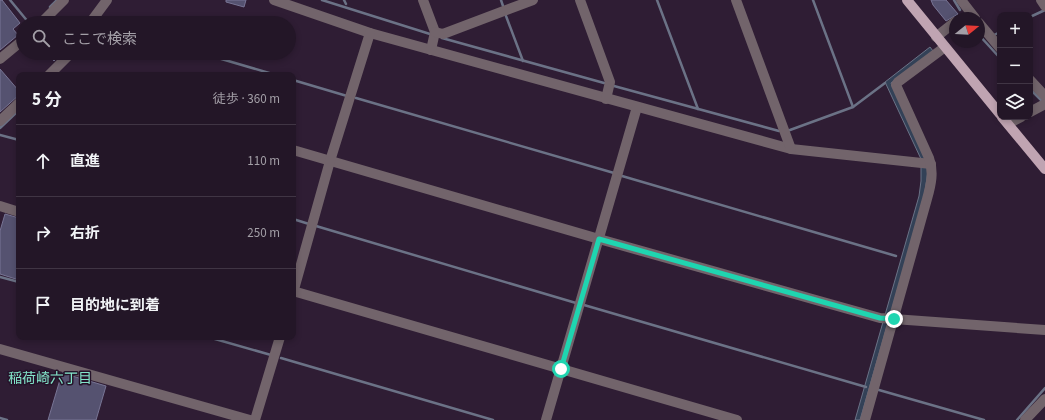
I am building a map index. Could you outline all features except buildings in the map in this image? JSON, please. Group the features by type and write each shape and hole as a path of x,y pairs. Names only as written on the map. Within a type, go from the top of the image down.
{"main road":[{"path":"907,0 997,110"},
{"path":"1005,120 1045,169"}],"street":[{"path":"48,16 64,0"},
{"path":"95,16 107,0"},
{"path":"274,0 370,33 791,150 927,164"},
{"path":"423,0 435,32 431,50"},
{"path":"435,32 443,34 533,0"},
{"path":"580,0 610,82 606,99"},
{"path":"736,0 791,150"},
{"path":"961,0 970,12"},
{"path":"1041,0 1045,6"},
{"path":"936,36 949,26"},
{"path":"985,30 997,44"},
{"path":"296,281 330,161 370,33"},
{"path":"0,59 16,46"},
{"path":"865,420 930,185 927,164 896,85 944,47"},
{"path":"52,72 64,60"},
{"path":"1033,83 1045,96"},
{"path":"1033,110 1045,104"},
{"path":"0,121 16,106"},
{"path":"546,420 637,107"},
{"path":"296,151 599,239 880,318 1045,330"},
{"path":"0,206 16,211"},
{"path":"296,293 737,420"},
{"path":"255,420 279,340"},
{"path":"0,349 250,420"},
{"path":"1025,420 1045,399"}],"water":[{"path":"930,47 933,51 891,83 927,160 928,171 924,198 860,420 855,420 919,196 921,181 921,159 885,82"}],"waterway":[{"path":"10,0 23,16"},
{"path":"50,7 57,0"},
{"path":"322,0 430,34"},
{"path":"344,0 346,4"},
{"path":"501,0 503,6"},
{"path":"657,0 698,109"},
{"path":"813,0 853,107"},
{"path":"954,0 960,10"},
{"path":"1033,16 1045,10"},
{"path":"506,16 523,61"},
{"path":"442,38 604,83"},
{"path":"985,42 997,55"},
{"path":"225,60 266,72"},
{"path":"296,81 347,96"},
{"path":"790,130 853,107 885,83"},
{"path":"614,86 779,131"},
{"path":"1033,92 1041,100"},
{"path":"356,98 614,173"},
{"path":"0,128 16,113"},
{"path":"0,135 16,139"},
{"path":"622,176 896,256"},
{"path":"296,220 309,224"},
{"path":"316,226 576,303"},
{"path":"0,277 16,281"},
{"path":"584,305 866,387"},
{"path":"218,340 271,355"},
{"path":"281,358 493,420"},
{"path":"1017,420 1045,388"},
{"path":"879,390 984,420"},
{"path":"0,418 7,420"}],"district":[{"name":"稲荷崎六丁目","path":"50,379"}],"route":[{"path":"561,369 599,239 880,318 894,319"}]}
